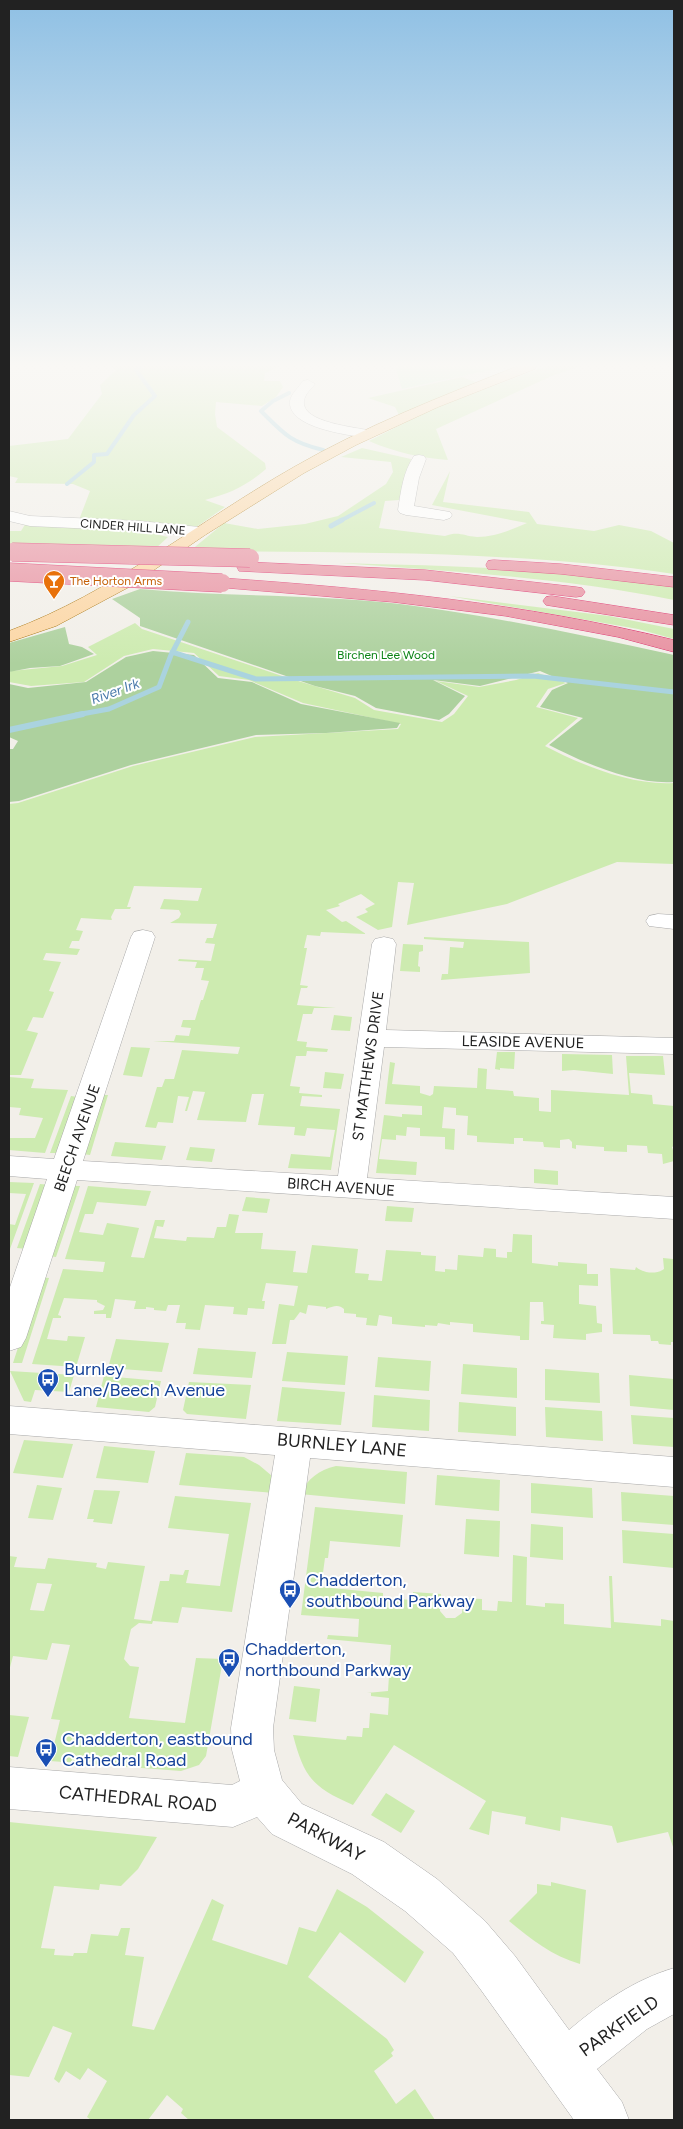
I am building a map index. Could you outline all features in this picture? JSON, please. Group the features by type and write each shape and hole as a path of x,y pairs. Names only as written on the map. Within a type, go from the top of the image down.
{"highway":[{"path":"9,556 236,571 460,590 523,597 674,620"},
{"path":"9,556 236,571 458,562"},
{"path":"477,564 561,569 674,582"},
{"path":"9,572 337,570 434,576 621,598 674,607"},
{"path":"236,571 366,594 469,606 566,621 674,646"}],"main road":[{"path":"9,636 50,622 123,583 198,532 308,465"}],"street":[{"path":"416,465 411,478 406,510 444,515"},
{"name":"CINDER HILL LANE","path":"9,516 30,521 140,526 198,532"},
{"name":"BEECH AVENUE","path":"9,1338 143,937"},
{"name":"ST MATTHEWS DRIVE","path":"351,1187 384,944"},
{"name":"LEASIDE AVENUE","path":"372,1038 674,1046"},
{"name":"BIRCH AVENUE","path":"9,1166 674,1208"},
{"name":"BURNLEY LANE","path":"9,1420 674,1472"},
{"name":"PARKWAY","path":"295,1442 253,1720 253,1750 265,1792 287,1819 368,1858 422,1894 469,1938 489,1961 604,2120"},
{"name":"CATHEDRAL ROAD","path":"9,1788 233,1806 265,1792"},
{"name":"PARKFIELD","path":"565,2064 622,2019 660,1995 674,1991"}],"green space":[{"path":"9,465 265,465 266,469 238,488 205,500 225,507 195,528 79,520 90,491 73,484 15,483 18,478 9,476"},
{"path":"392,465 409,465 399,500 385,501 379,528 445,536 458,534 484,537 509,531 527,523 432,505 450,471 443,502 529,512 537,524 594,531 619,525 651,531 674,543 674,574 554,561 432,554 190,551 224,523 258,529 305,524 338,516 386,484 393,472"},
{"path":"26,523 132,529 168,537 154,550 9,545 9,531 21,531"},
{"path":"339,563 549,571 632,579 674,585 674,600 633,592 549,581 465,572"},
{"name":"Birchen Lee Wood","path":"140,589 400,604 537,626 674,655 674,782 643,780 610,771 578,759 549,745 583,718 540,707 552,690 568,683 540,671 480,686 433,680 465,696 449,714 439,720 376,708 355,696 315,686 140,626 140,618 112,599"},
{"path":"449,596 609,616 674,629 674,639 638,629"},
{"path":"135,623 142,629 288,678 355,698 374,710 442,722 454,714 468,696 436,681 479,687 516,680 538,673 566,683 548,689 536,707 578,718 545,746 591,767 625,778 658,783 674,783 674,864 617,862 507,904 407,925 414,883 398,882 392,927 378,930 356,917 368,912 365,909 375,904 361,894 338,904 340,906 326,910 342,922 346,921 366,934 321,932 320,936 307,935 304,948 307,948 300,985 308,986 307,988 301,988 297,1005 336,1008 314,1008 312,1014 303,1014 297,1041 307,1042 306,1047 328,1049 327,1052 307,1051 306,1056 296,1056 290,1086 300,1087 299,1093 322,1095 322,1097 302,1096 300,1106 340,1109 331,1170 288,1168 291,1154 330,1157 335,1130 307,1128 305,1136 294,1135 295,1127 258,1125 264,1094 252,1094 246,1122 197,1120 205,1092 193,1091 187,1111 185,1111 189,1097 178,1096 173,1123 158,1122 156,1128 145,1127 157,1087 162,1087 165,1079 174,1079 182,1050 238,1054 240,1047 153,1041 174,1041 176,1035 189,1036 191,1028 181,1027 183,1020 195,1020 201,1000 203,1000 209,981 201,980 204,968 195,968 197,962 178,961 179,959 211,961 215,944 205,943 207,938 213,938 217,924 170,923 179,918 181,914 179,910 160,909 164,899 198,901 202,888 134,886 127,907 131,907 130,909 115,909 111,917 112,920 81,918 76,930 83,931 79,941 72,941 69,948 80,949 77,955 46,953 43,960 61,962 49,991 54,992 43,1018 33,1017 27,1030 25,1030 38,1033 21,1075 9,1075 9,804 18,803 133,766 255,737 398,729 401,724 303,703 249,680 219,676 194,653 153,649 124,656 84,682 31,686 9,682 9,673 11,671 62,666 97,655 88,647"},
{"path":"65,627 69,644 82,647 94,654 60,666 30,668 9,672 9,643"},
{"path":"153,651 194,655 218,678 252,682 301,704 400,723 397,728 256,735 131,765 19,801 9,802 9,749 13,749 18,741 9,737 9,684 28,688 86,682 126,657"},
{"path":"424,937 529,942 530,973 441,980 442,974 448,974 450,947 463,948 464,942 424,939"},
{"path":"403,944 423,945 423,951 419,952 418,966 420,967 420,972 400,971"},
{"path":"334,1015 352,1017 350,1031 331,1030"},
{"path":"131,1047 150,1048 142,1077 123,1075"},
{"path":"497,1052 515,1052 514,1069 495,1069"},
{"path":"562,1054 612,1055 613,1074 574,1070 562,1071"},
{"path":"626,1056 663,1056 665,1075 629,1073 631,1093 652,1095 653,1104 674,1106 674,1146 672,1147 674,1161 663,1164 662,1154 648,1153 647,1146 627,1145 627,1152 604,1151 604,1147 576,1145 576,1149 572,1148 572,1142 569,1139 560,1140 560,1148 544,1147 543,1142 523,1141 523,1138 514,1138 514,1144 477,1142 477,1136 467,1135 468,1116 456,1115 456,1108 444,1107 442,1128 455,1129 454,1150 445,1149 445,1137 420,1136 420,1128 407,1127 406,1136 396,1135 396,1140 382,1139 379,1159 417,1162 416,1175 376,1173 384,1115 402,1117 402,1114 422,1115 422,1106 385,1104 390,1062 395,1063 392,1084 420,1086 420,1093 430,1096 433,1094 434,1086 477,1088 478,1068 487,1069 486,1089 513,1091 514,1096 539,1098 539,1111 551,1112 551,1090 629,1095"},
{"path":"325,1072 344,1074 341,1089 323,1088"},
{"path":"9,1077 34,1079 31,1088 68,1090 45,1153 9,1150 10,1138 35,1138 43,1118 19,1115 21,1108 9,1107"},
{"path":"102,1095 108,1095 90,1155 83,1154"},
{"path":"71,1096 78,1097 58,1153 50,1153"},
{"path":"115,1142 166,1146 162,1160 111,1156"},
{"path":"190,1147 215,1149 212,1162 186,1160"},
{"path":"534,1169 558,1171 558,1185 534,1183"},
{"path":"9,1182 34,1183 10,1249 9,1224 15,1225 26,1194 9,1193"},
{"path":"40,1184 50,1185 27,1249 17,1248"},
{"path":"71,1186 80,1186 56,1257 48,1256"},
{"path":"88,1186 151,1191 146,1206 97,1202 93,1214 85,1214 79,1232 103,1235 107,1223 139,1228 131,1257 144,1258 155,1220 165,1220 163,1227 157,1226 154,1238 186,1241 187,1237 214,1238 217,1227 226,1227 229,1214 239,1215 235,1233 263,1233 261,1249 296,1251 293,1272 307,1273 312,1245 358,1249 355,1273 369,1274 368,1280 382,1281 386,1250 421,1252 421,1255 436,1256 435,1271 445,1272 445,1269 457,1270 458,1255 483,1257 484,1248 496,1249 496,1257 507,1258 507,1252 512,1252 513,1234 532,1235 532,1263 558,1266 558,1262 587,1264 587,1274 598,1274 598,1286 579,1285 579,1304 596,1306 597,1323 602,1324 602,1332 586,1334 586,1340 553,1338 554,1325 541,1324 541,1321 544,1321 543,1302 530,1302 529,1340 520,1340 520,1336 473,1332 473,1324 450,1322 450,1325 438,1323 437,1326 425,1325 425,1327 392,1324 392,1317 379,1315 377,1326 366,1325 367,1318 356,1317 356,1314 344,1313 344,1309 340,1306 326,1309 326,1307 308,1305 306,1314 300,1312 294,1320 290,1320 286,1344 272,1344 279,1304 294,1306 298,1286 266,1283 262,1301 265,1301 264,1309 248,1308 247,1315 233,1314 234,1307 205,1305 200,1330 185,1329 186,1323 176,1323 180,1305 168,1305 166,1311 146,1307 146,1309 134,1309 136,1301 115,1299 111,1318 106,1318 106,1314 94,1314 94,1311 103,1310 105,1306 97,1302 97,1300 64,1298 58,1315 61,1318 53,1318 47,1339 67,1341 68,1336 85,1337 76,1367 32,1364 63,1269 103,1272 105,1262 65,1259"},
{"path":"246,1197 270,1199 267,1213 242,1211"},
{"path":"387,1206 414,1208 412,1222 385,1221"},
{"path":"663,1258 673,1259 674,1262 674,1342 671,1342 671,1345 659,1344 658,1341 651,1341 650,1335 613,1334 610,1268 635,1270 636,1267 653,1273 664,1269"},
{"path":"41,1277 49,1278 22,1363 13,1363"},
{"path":"116,1339 169,1343 162,1372 108,1368"},
{"path":"198,1348 256,1352 252,1378 193,1374"},
{"path":"287,1352 348,1356 345,1385 282,1381"},
{"path":"378,1357 431,1361 429,1391 375,1387"},
{"path":"463,1364 517,1368 517,1398 461,1394"},
{"path":"545,1369 599,1373 600,1403 545,1400"},
{"path":"10,1371 74,1375 69,1392 35,1390 31,1402 24,1401"},
{"path":"629,1375 674,1379 674,1410 630,1406"},
{"path":"104,1376 161,1381 155,1407 149,1412 96,1407"},
{"path":"189,1382 251,1385 246,1419 187,1414 183,1410"},
{"path":"282,1387 345,1392 341,1425 277,1421"},
{"path":"374,1395 430,1400 429,1431 372,1427"},
{"path":"459,1402 516,1407 516,1436 458,1432"},
{"path":"545,1407 602,1411 603,1441 546,1437"},
{"path":"631,1415 674,1418 674,1447 633,1444"},
{"path":"24,1440 73,1444 63,1478 13,1473"},
{"path":"104,1446 155,1451 148,1483 96,1478"},
{"path":"186,1453 244,1457 259,1465 272,1476 274,1493 179,1485"},
{"path":"336,1466 407,1472 405,1504 300,1494 314,1476"},
{"path":"437,1475 500,1480 499,1511 435,1505"},
{"path":"531,1483 592,1488 593,1518 531,1513"},
{"path":"37,1485 62,1488 53,1520 28,1518"},
{"path":"94,1490 120,1491 112,1524 93,1522 94,1519 87,1519"},
{"path":"621,1492 674,1496 674,1525 622,1521"},
{"path":"175,1496 251,1503 232,1612 182,1607 178,1623 153,1621 152,1624 139,1623 131,1629 124,1659 130,1666 139,1667 129,1718 185,1723 196,1658 223,1659 206,1756 199,1765 181,1771 50,1761 60,1720 51,1719 70,1645 52,1643 47,1660 13,1656 9,1671 9,1556 17,1557 14,1567 45,1569 48,1558 97,1563 96,1567 106,1569 108,1562 145,1566 134,1619 151,1621 160,1581 169,1581 170,1574 183,1575 185,1570 189,1570 186,1583 220,1586 229,1534 168,1528","holes":["37,1583 52,1584 44,1611 30,1610"]},
{"path":"315,1507 403,1515 400,1547 330,1541 328,1558 325,1558 321,1587 383,1593 383,1598 413,1600 413,1592 441,1594 440,1611 446,1618 455,1618 462,1613 463,1598 482,1599 482,1610 497,1611 498,1601 512,1602 513,1555 527,1557 526,1605 545,1607 545,1603 564,1604 564,1624 611,1628 609,1576 612,1576 614,1622 661,1626 661,1619 674,1621 674,1850 668,1832 617,1843 612,1826 561,1817 560,1831 525,1824 526,1817 492,1811 489,1835 469,1829 486,1801 394,1745 353,1805 339,1799 319,1786 306,1771 293,1735 346,1740 347,1736 362,1737 363,1728 369,1728 370,1713 388,1715 389,1698 371,1696 371,1693 367,1693 388,1691 391,1645 327,1639 328,1635 358,1637 359,1619 301,1615"},
{"path":"466,1519 500,1521 499,1557 464,1554"},
{"path":"531,1524 563,1527 563,1560 530,1557"},
{"path":"622,1530 674,1534 674,1568 623,1563"},
{"path":"294,1686 320,1689 316,1722 289,1719"},
{"path":"9,1715 29,1717 18,1757 9,1756"},
{"path":"386,1793 415,1811 401,1833 371,1815"},
{"path":"9,1822 157,1837 138,1869 121,1886 100,1884 99,1890 54,1886 41,1948 55,1949 54,1955 73,1956 74,1953 87,1953 91,1934 118,1936 121,1928 130,1928 125,1955 144,1957 132,2026 154,2030 212,1899 224,1905 212,1940 287,1965 299,1927 316,1932 337,1889 367,1907 424,1952 405,1983 340,1932 308,1977 387,2039 394,2050 391,2053 393,2056 374,2071 396,2104 415,2089 435,2120 189,2120 181,2113 183,2109 167,2095 148,2120 91,2120 87,2117 107,2081 88,2068 80,2080 66,2071 59,2083 54,2079 72,2033 53,2026 29,2077 9,2075"},
{"path":"551,1882 586,1890 580,1964 551,1952 509,1921 537,1893 537,1884 551,1886"}],"waterway":[{"path":"67,484 90,465"},
{"name":"River Irk","path":"340,521 374,503"},
{"name":"River Irk","path":"331,526 342,520"},
{"name":"River Irk","path":"172,652 188,622"},
{"name":"River Irk","path":"76,715 109,709 159,687 172,652"},
{"path":"172,652 256,679 533,676 674,692"},
{"name":"River Irk","path":"9,730 83,714"}],"place":[{"name":"The Horton Arms","path":"54,600"},
{"name":"Burnley Lane/Beech Avenue","path":"48,1398"},
{"name":"Chadderton, southbound Parkway","path":"290,1609"},
{"name":"Chadderton, northbound Parkway","path":"229,1678"},
{"name":"Chadderton, eastbound Cathedral Road","path":"46,1768"}]}
